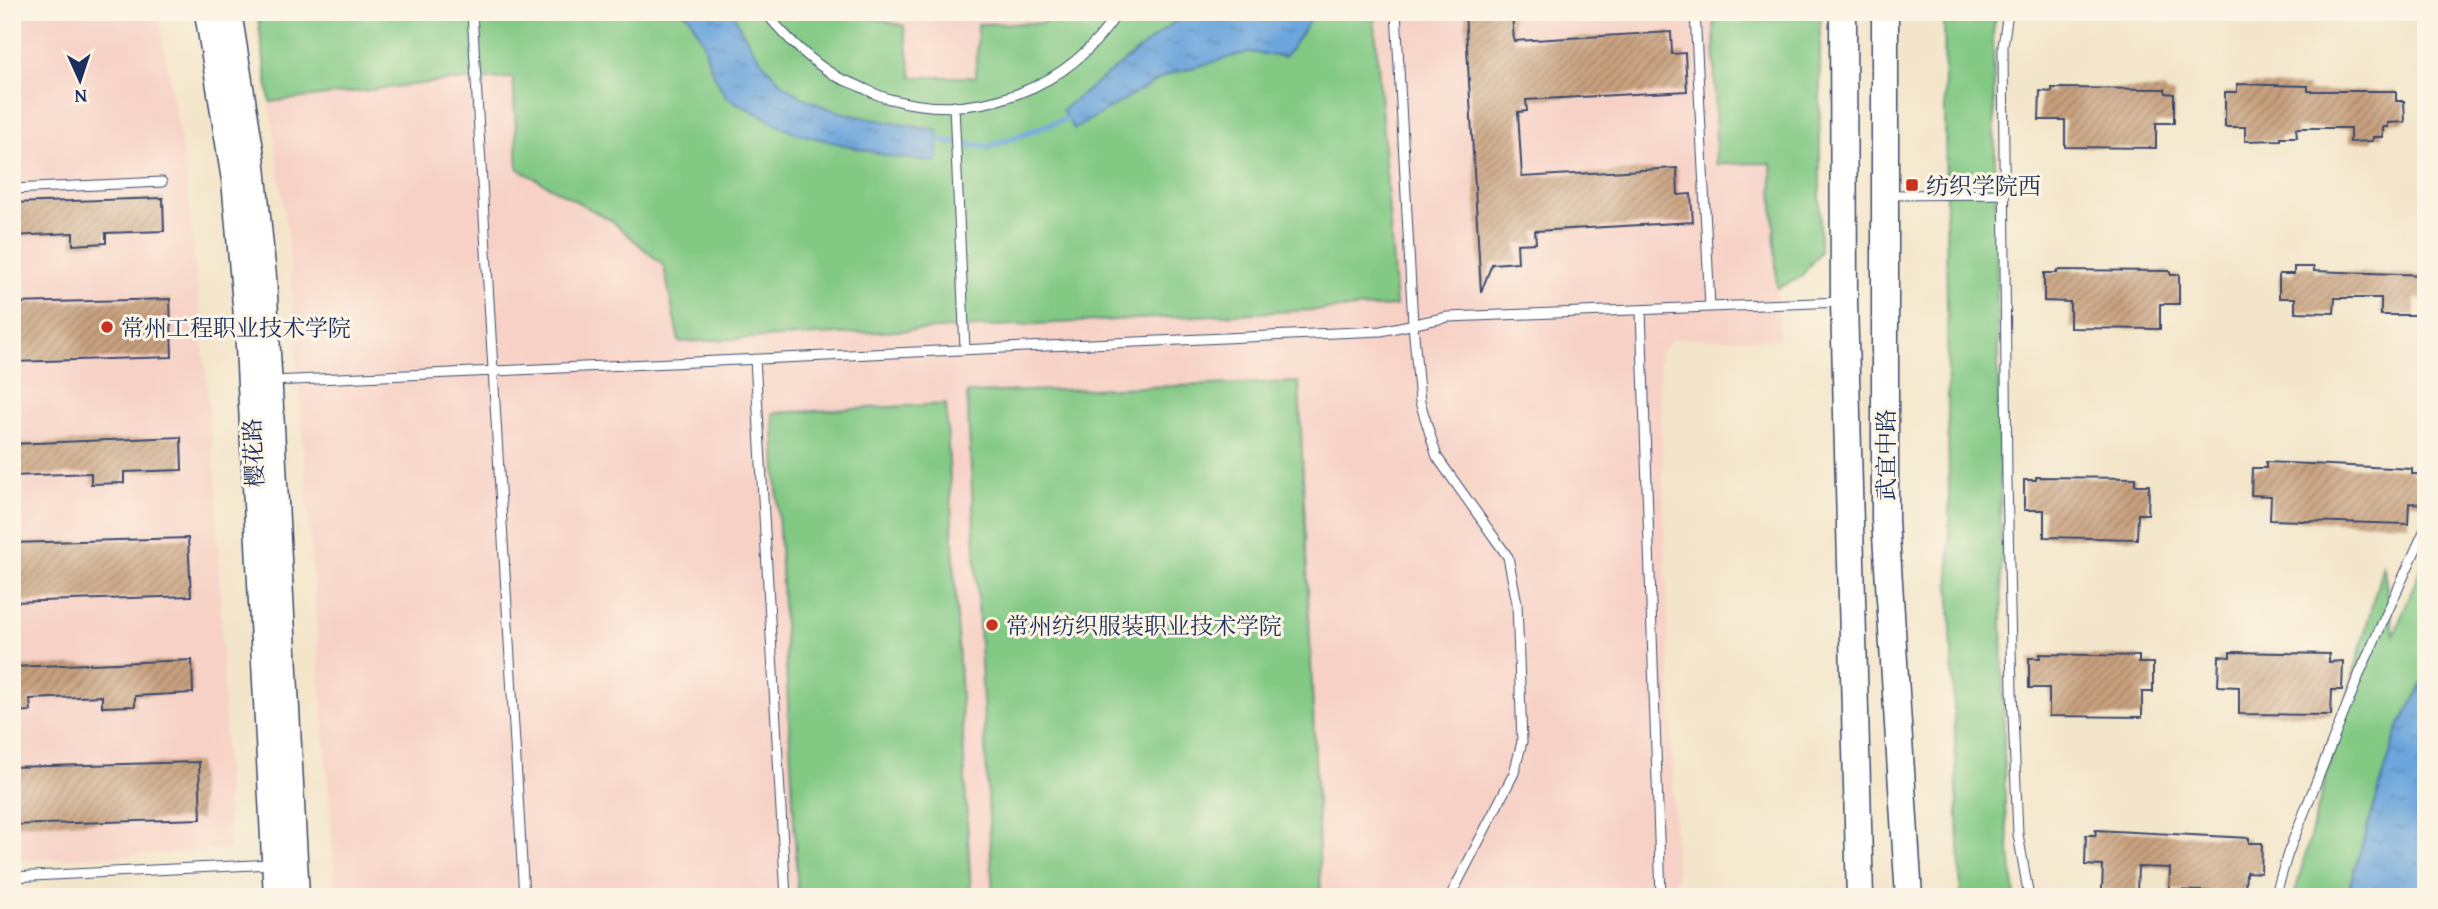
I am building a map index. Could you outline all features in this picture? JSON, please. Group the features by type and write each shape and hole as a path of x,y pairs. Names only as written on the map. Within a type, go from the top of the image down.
{"main road":[{"name":"武宜中路","path":"1843,12 1844,302 1860,897"},
{"name":"武宜中路","path":"1885,12 1885,520 1909,897"}],"street":[{"name":"樱花路","path":"206,12 234,180 260,381 297,897"},
{"name":"樱花路","path":"229,12 252,156 264,277 260,381 276,897"}],"lane":[{"path":"472,12 524,897"},
{"path":"765,12 785,36 836,76 890,99 937,106 970,106 1021,94 1063,72 1106,32 1118,12"},
{"path":"1396,12 1413,324 1420,402 1437,457 1508,558 1517,603 1522,742 1514,773 1450,897"},
{"path":"1695,12 1710,307"},
{"path":"2008,12 2003,46 2007,481 2018,834 2029,897"},
{"path":"954,106 965,349"},
{"path":"12,189 162,182"},
{"path":"1884,195 2005,194"},
{"path":"260,381 1381,331 1448,317 1844,302"},
{"path":"1641,310 1661,897"},
{"path":"755,359 786,897"},
{"path":"2275,897 2288,853 2361,670 2426,527"},
{"path":"12,877 274,864"}],"shaded area":[{"name":"常州工程职业技术学院","path":"12,12 158,12 186,173 216,480 229,850 12,861"},
{"name":"常州纺织服装职业技术学院","path":"257,12 1714,12 1716,164 1771,163 1779,339 1672,339 1659,354 1677,897 336,897 288,238"}],"green space":[{"path":"257,12 849,12 904,26 912,77 976,77 978,24 1042,23 1056,12 1374,12 1396,306 679,342 664,266 612,221 518,169 513,78 445,81 270,102"},
{"path":"1714,12 1820,12 1820,252 1800,278 1777,288 1771,163 1716,164"},
{"path":"1944,12 1996,12 1993,33 2005,808 2015,897 1961,897 1950,602"},
{"path":"1299,382 1321,897 993,897 967,393"},
{"path":"946,404 971,897 798,897 773,413"},
{"path":"2426,554 2426,678 2398,729 2346,897 2294,897 2383,564 2394,635"}],"water":[{"path":"683,12 732,12 753,48 772,73 794,92 812,101 854,115 938,130 937,162 893,157 792,132 726,97 711,69 703,42 689,16"},
{"path":"1187,12 1308,12 1310,20 1285,57 1248,52 1167,75 1074,129 1062,110"},
{"path":"2426,678 2426,897 2346,897 2398,729"}],"building":[{"path":"1465,12 1512,12 1514,41 1671,32 1672,54 1685,53 1687,91 1526,100 1527,111 1518,112 1522,177 1677,168 1678,195 1691,194 1693,222 1535,231 1536,243 1517,244 1518,262 1492,264 1481,292"},
{"path":"2237,84 2308,86 2308,91 2396,91 2396,101 2404,101 2405,122 2388,123 2388,127 2383,127 2383,137 2373,137 2373,141 2350,142 2350,128 2296,128 2297,137 2245,141 2245,127 2225,127 2225,92 2237,92"},
{"path":"2052,88 2165,89 2166,93 2174,94 2174,123 2156,123 2156,148 2065,147 2065,120 2039,120 2040,91 2052,92"},
{"path":"163,198 164,231 106,233 106,243 73,245 73,233 12,236 12,203"},
{"path":"2294,267 2314,267 2314,271 2426,275 2426,300 2415,299 2415,315 2381,315 2381,298 2335,298 2334,313 2295,312 2295,298 2279,298 2279,274 2294,274"},
{"path":"2057,270 2169,271 2171,275 2179,275 2179,304 2160,304 2160,329 2070,328 2070,302 2044,301 2044,273 2057,273"},
{"path":"170,299 172,357 12,362 12,303"},
{"path":"181,437 182,470 124,472 124,483 91,484 91,473 12,476 12,444"},
{"path":"2266,462 2412,469 2412,474 2425,474 2424,504 2409,503 2408,524 2270,520 2271,496 2251,495 2252,468 2266,468"},
{"path":"2036,477 2135,478 2135,485 2149,485 2148,514 2138,514 2137,539 2044,537 2044,510 2024,510 2024,480 2036,480"},
{"path":"188,538 191,596 12,602 12,543"},
{"path":"2230,652 2329,654 2329,662 2343,661 2342,690 2332,690 2331,715 2239,714 2239,687 2218,686 2219,656 2230,657"},
{"path":"2040,654 2139,656 2139,663 2153,663 2153,692 2142,692 2142,717 2049,716 2049,688 2029,688 2029,658 2040,658"},
{"path":"192,660 193,693 135,696 135,706 102,707 102,696 30,699 31,711 12,712 12,667"},
{"path":"199,762 201,819 12,825 12,767"},
{"path":"2095,830 2249,838 2249,843 2262,843 2261,873 2246,872 2245,892 2169,890 2170,868 2138,867 2137,892 2102,890 2103,866 2085,865 2086,835 2096,835"}],"waterway":[{"path":"929,139 988,147 1073,116"}],"place":[{"name":"纺织学院西","path":"1912,185"},
{"name":"常州工程职业技术学院","path":"107,327"},
{"name":"常州纺织服装职业技术学院","path":"992,625"}]}
